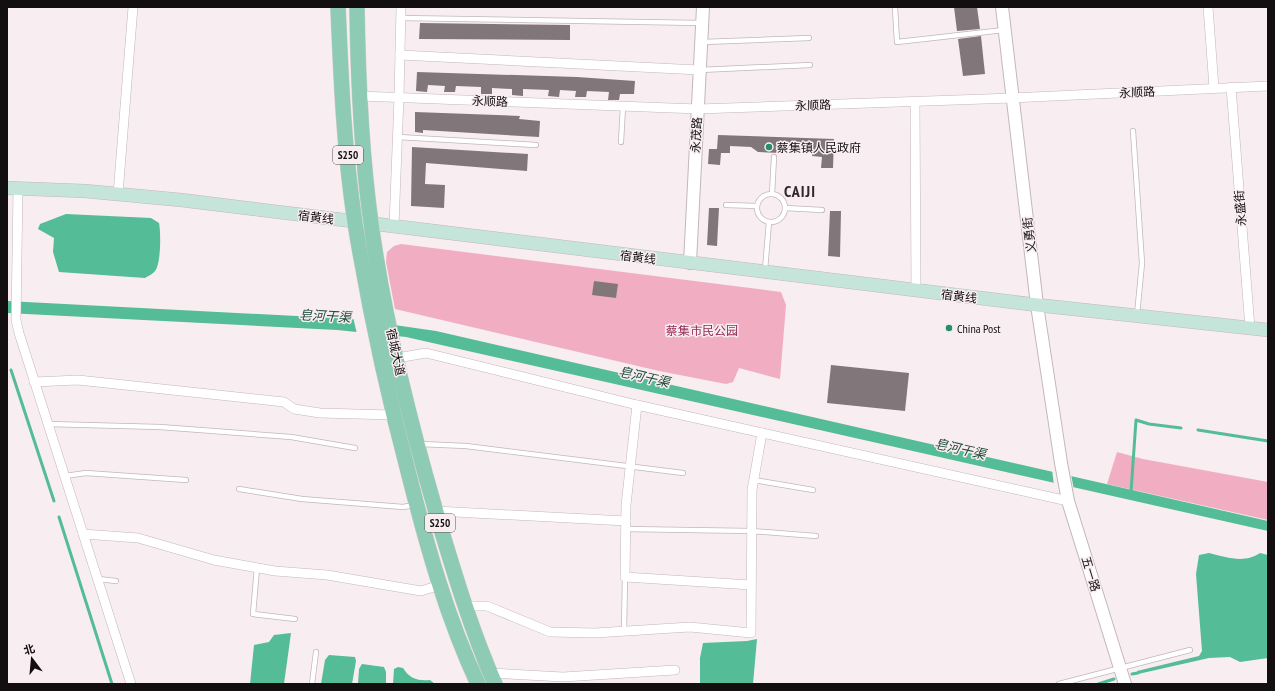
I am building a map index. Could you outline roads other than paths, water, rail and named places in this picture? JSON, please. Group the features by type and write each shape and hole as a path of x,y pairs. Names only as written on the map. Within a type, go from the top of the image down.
{"main road":[{"name":"宿城大道","path":"338,7 342,97 355,221 382,363 393,415 440,586 478,684"},
{"name":"宿城大道","path":"357,7 359,96 371,223 385,300 417,444 436,511 452,565 493,678"},
{"name":"宿黄线","path":"12,189 85,191 118,194 355,221 1037,305 1268,330"}],"street":[{"path":"118,194 133,7"},
{"path":"394,226 400,97 400,7"},
{"name":"永茂路","path":"690,263 703,7"},
{"name":"义勇街","path":"1002,7 1037,305 1061,463"},
{"path":"1208,7 1214,88"},
{"path":"400,55 699,70"},
{"name":"永顺路","path":"359,96 698,109 915,102 1268,86"},
{"name":"永盛街","path":"1231,87 1250,328"},
{"path":"915,102 916,290"},
{"path":"12,189 16,320 34,382 131,684"},
{"path":"397,358 426,353 637,405 1068,501"},
{"path":"34,382 78,380 284,402 294,409 320,413 393,415"},
{"path":"637,405 630,468 626,525 625,577 751,585"},
{"path":"466,606 488,606 550,632 624,632 690,627 751,633 752,490 762,433"},
{"name":"五一路","path":"1061,463 1068,501 1126,684"},
{"path":"436,511 626,525"},
{"path":"83,534 138,538 214,560 257,568 326,575 421,591 440,586"},
{"path":"493,678 562,677 675,670"}],"lane":[{"path":"895,7 897,42 1005,30"},
{"path":"400,18 702,23"},
{"path":"701,42 809,38"},
{"path":"699,70 810,65"},
{"path":"620,142 623,106"},
{"path":"1133,131 1142,263 1137,316"},
{"path":"398,137 536,145"},
{"path":"772,194 774,157"},
{"path":"772,194 779,196 782,199 786,208 782,217 774,222 769,222 761,218 757,206 761,198 772,194"},
{"path":"726,205 757,206"},
{"path":"786,208 822,210"},
{"path":"765,272 769,222"},
{"path":"48,424 160,427 291,437 355,448"},
{"path":"417,444 466,446 630,468 683,473"},
{"path":"64,476 86,473 186,480"},
{"path":"754,480 813,490"},
{"path":"239,489 302,498 403,507 417,505"},
{"path":"626,525 752,531 816,536"},
{"path":"257,568 253,614 295,619"},
{"path":"624,632 625,577"},
{"path":"98,579 116,581"},
{"path":"1059,684 1190,650"},
{"path":"312,684 316,652"}],"waterway":[{"path":"11,370 54,501"},
{"path":"1131,492 1136,420 1149,424 1181,428"},
{"path":"1198,430 1268,441"},
{"path":"59,517 112,684"},
{"path":"1132,674 1138,673"},
{"path":"1098,684 1114,679"}],"place":[{"name":"蔡集镇人民政府","path":"769,147"},
{"name":"China Post","path":"949,328"}],"district":[{"name":"CAIJI","path":"800,191"}],"water label":[{"name":"皂河干渠","path":"325,316"},
{"name":"皂河干渠","path":"644,377"},
{"name":"皂河干渠","path":"960,449"}],"park label":[{"name":"蔡集市民公园","path":"702,330"}]}
